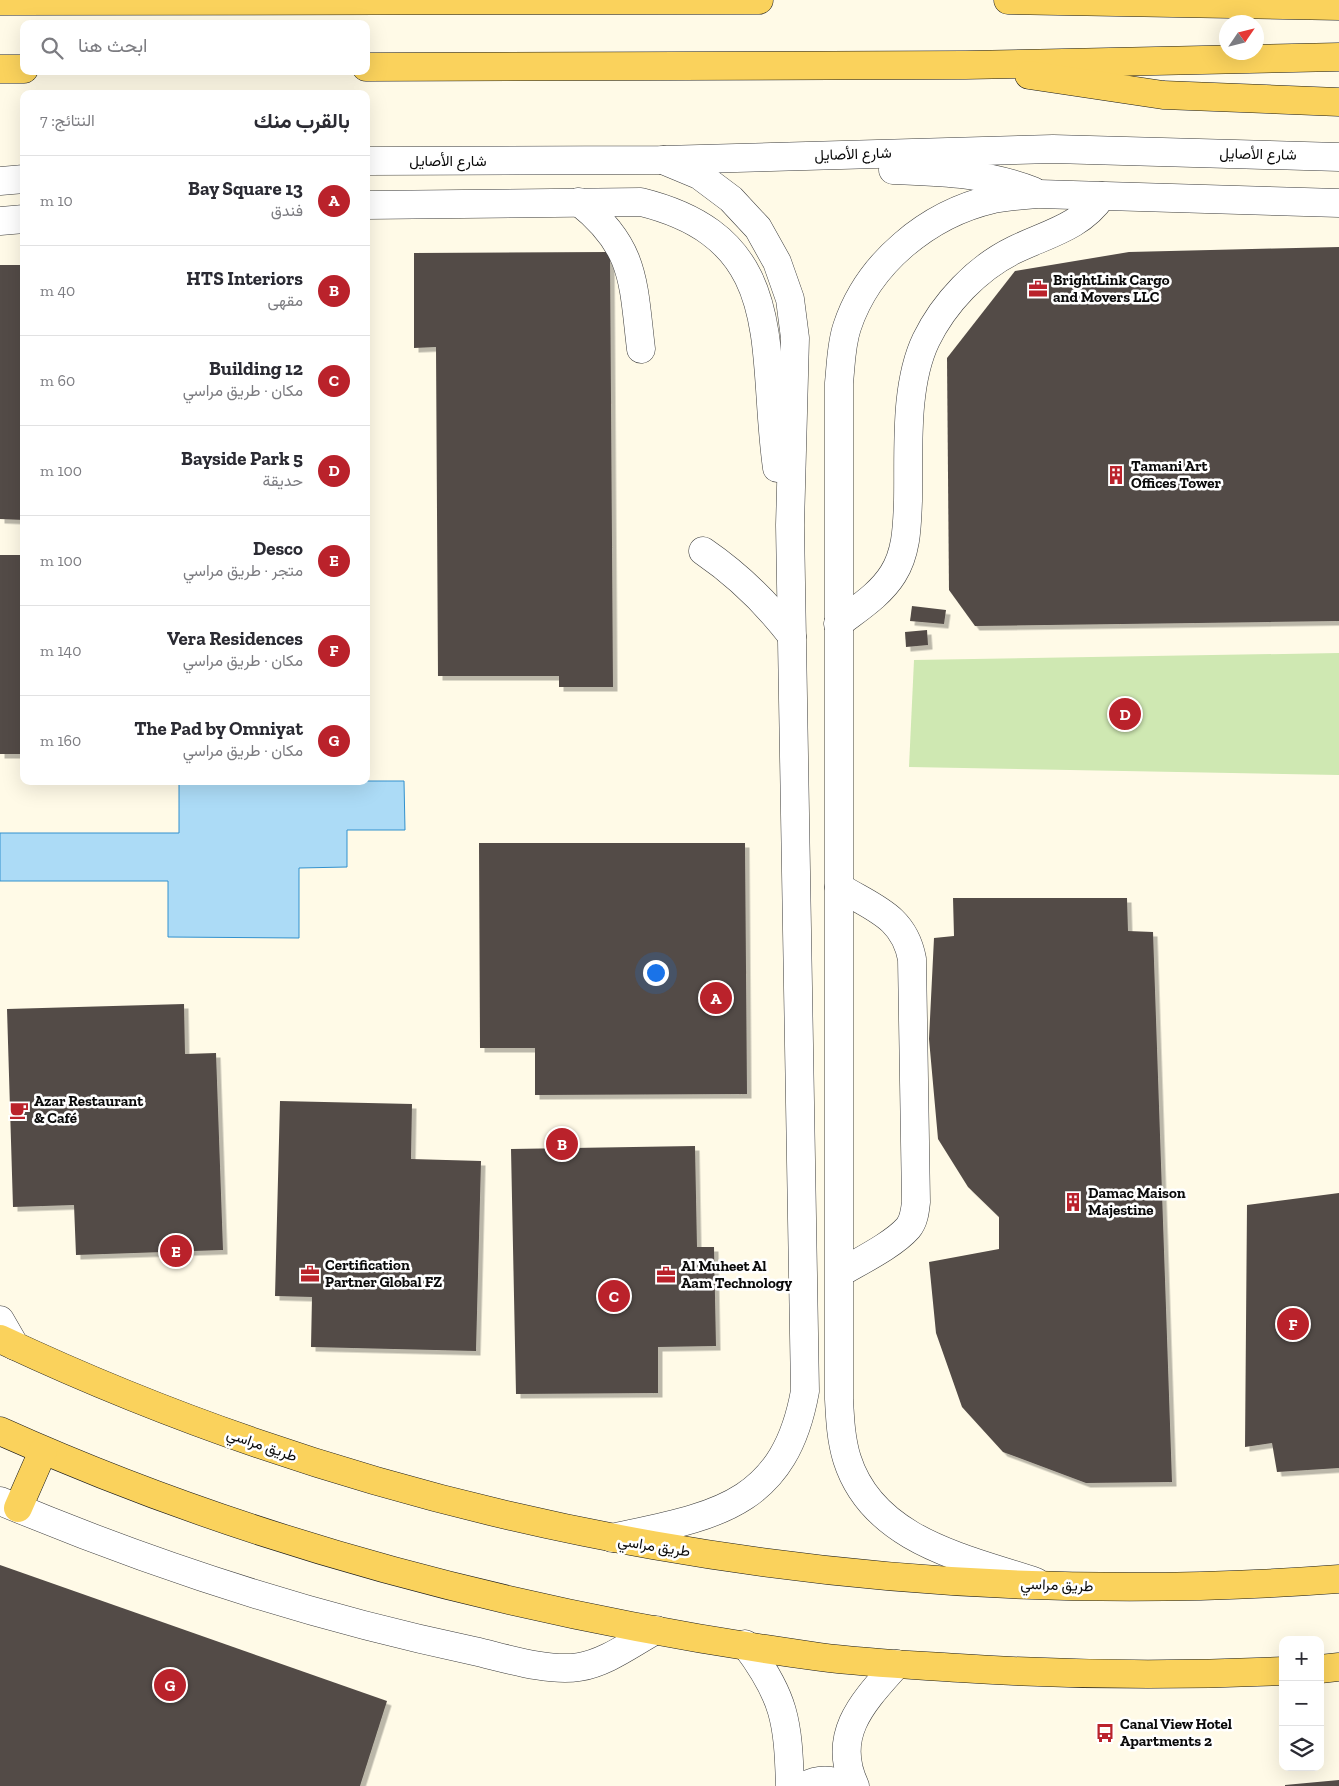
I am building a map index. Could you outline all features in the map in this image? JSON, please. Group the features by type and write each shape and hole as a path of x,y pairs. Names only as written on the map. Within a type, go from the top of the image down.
{"main road":[{"path":"0,1 759,0"},
{"path":"1008,0 1339,6"},
{"path":"370,67 966,65 1339,57"},
{"path":"966,65 1163,96 1339,102"},
{"path":"0,69 20,69"},
{"name":"طريق مراسي","path":"7,1343 130,1396 247,1441 357,1477 488,1512 610,1539 718,1556 827,1570 936,1580 1045,1585 1208,1586 1339,1579"},
{"path":"0,1431 190,1508 326,1552 408,1576 519,1603 656,1630 821,1657 1016,1672 1136,1674 1279,1671"},
{"path":"9,1504 43,1450"}],"street":[{"name":"شارع الأصايل","path":"370,161 663,160 1053,149 1339,157"},
{"path":"794,156 815,162 853,168 969,174 992,178 1039,194"},
{"path":"610,1539 687,1522 713,1514 737,1502 759,1486 777,1465 791,1442 800,1418 805,1391 790,525 795,338 790,299 777,262 758,228 731,199 699,175 663,160"},
{"path":"0,181 20,179"},
{"path":"1045,1585 930,1546 903,1532 879,1512 860,1488 848,1460 841,1430 838,1399 840,1273 840,888 838,624 839,383 842,346 853,312 877,272 904,244 929,226 949,215 993,199 1039,194 1339,203"},
{"path":"838,624 884,586 901,559 907,528 913,379 926,341 946,306 961,290 994,262 1013,251 1072,225 1094,208 1102,196"},
{"path":"579,202 611,232 623,250 631,270 641,349"},
{"path":"370,205 641,202 671,210 699,223 723,243 743,267 757,294 765,325 779,483 790,525"},
{"path":"0,221 20,219"},
{"path":"703,551 728,568 752,589 774,611 792,636"},
{"path":"840,888 888,916 900,928 908,942 912,959 916,1202 915,1215 909,1227 899,1236 840,1273"},
{"path":"0,1320 7,1343"},
{"path":"9,1504 70,1530 191,1574 313,1612 438,1644 546,1666 577,1668 592,1664 656,1630"},
{"path":"744,1644 774,1687 783,1711 789,1736 790,1786"},
{"path":"854,1786 848,1767 847,1750 854,1718 861,1704 897,1664"},
{"path":"805,1786 824,1780 837,1781 847,1786"}],"green space":[{"path":"1339,653 1339,775 909,767 914,660"}],"water":[{"path":"370,781 404,781 405,830 347,830 347,867 299,868 299,938 168,937 168,881 0,881 0,833 179,833 179,785 370,785"}],"building":[{"path":"1339,247 1339,621 975,626 949,590 947,358 1015,271 1129,252"},
{"path":"610,252 613,687 559,687 559,676 438,676 436,347 414,348 414,253"},
{"path":"0,265 20,265 20,520 0,519"},
{"path":"0,555 20,555 20,754 0,754"},
{"path":"912,606 946,610 944,624 910,621"},
{"path":"927,630 928,645 906,647 905,632"},
{"path":"479,843 745,843 747,1094 535,1095 535,1048 480,1048"},
{"name":"Damac Maison Majestine","path":"953,898 1127,898 1128,931 1153,932 1172,1482 1086,1483 1003,1452 962,1407 936,1333 929,1262 999,1249 999,1217 968,1187 938,1139 929,1039 934,938 954,936"},
{"path":"184,1004 185,1054 216,1053 223,1250 76,1255 74,1205 13,1207 7,1009"},
{"path":"280,1101 412,1104 411,1159 481,1161 476,1351 311,1347 312,1297 275,1296"},
{"path":"695,1146 697,1247 714,1247 716,1346 658,1347 658,1393 516,1394 511,1149"},
{"path":"1339,1193 1339,1468 1277,1472 1272,1443 1245,1447 1247,1205"},
{"path":"0,1565 387,1701 360,1786 0,1786"},
{"path":"1339,1780 1339,1786 1285,1786 1285,1785"}],"place":[{"name":"BrightLink Cargo and Movers LLC","path":"1038,289"},
{"name":"Tamani Art Offices Tower","path":"1116,475"},
{"name":"Bayside Park 5","path":"1125,714"},
{"name":"Bay Square 13","path":"716,998"},
{"name":"Azar Restaurant & Café","path":"19,1110"},
{"name":"HTS Interiors","path":"562,1144"},
{"name":"Damac Maison Majestine","path":"1073,1202"},
{"name":"Desco","path":"176,1251"},
{"name":"Certification Partner Global FZ","path":"310,1274"},
{"name":"Al Muheet Al Aam Technology","path":"666,1275"},
{"name":"Building 12","path":"614,1296"},
{"name":"Vera Residences","path":"1293,1324"},
{"name":"The Pad by Omniyat","path":"170,1685"},
{"name":"Canal View Hotel Apartments 2","path":"1105,1733"}]}
